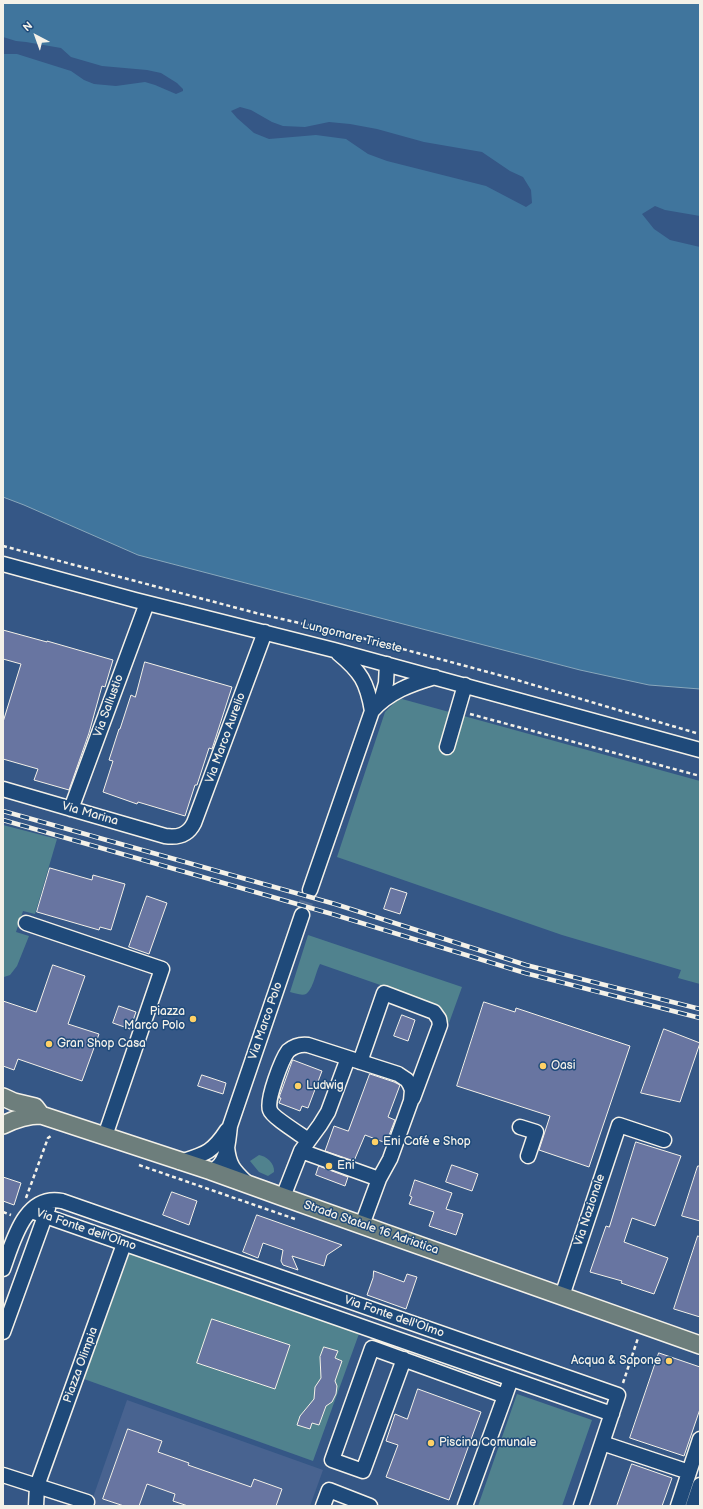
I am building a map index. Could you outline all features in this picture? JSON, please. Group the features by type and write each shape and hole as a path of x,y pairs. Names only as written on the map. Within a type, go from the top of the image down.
{"main road":[{"name":"Strada Statale 16 Adriatica","path":"3,1097 14,1102 35,1107 41,1115"},
{"name":"Strada Statale 16 Adriatica","path":"3,1126 16,1119 32,1115 41,1115 246,1183 700,1345"}],"street":[{"name":"Lungomare Trieste","path":"3,564 147,603 436,677 700,750"},
{"name":"Via Sallustio","path":"71,809 147,603"},
{"name":"Via Marco Aurelio","path":"178,836 188,831 194,823 265,632"},
{"path":"334,650 357,670 374,703"},
{"path":"310,890 374,703 386,683 387,664"},
{"path":"374,703 408,686 436,677"},
{"path":"447,747 465,685"},
{"name":"Via Marina","path":"3,789 165,836 178,836"},
{"name":"Via Marco Polo","path":"211,1171 216,1169 221,1164 227,1147 230,1126 302,915"},
{"path":"26,923 162,969 105,1136"},
{"path":"283,1197 305,1146 320,1126 328,1112 354,1060 384,993 434,1012 439,1019 440,1025 390,1159 379,1179 362,1225"},
{"path":"379,1179 305,1146 269,1109 270,1099 285,1057 293,1047 304,1044 402,1076 410,1085 412,1090 411,1102"},
{"name":"Via Nazionale","path":"562,1296 619,1125 664,1140"},
{"name":"Via Marco Polo","path":"180,1162 193,1158 218,1145 230,1126"},
{"path":"520,1127 536,1132 528,1156"},
{"name":"Via Marco Polo","path":"227,1147 229,1162 234,1171 246,1183"},
{"path":"3,1332 51,1200"},
{"name":"Via Fonte dell'Olmo","path":"27,1208 51,1200 62,1201 618,1395"},
{"path":"3,1269 27,1208"},
{"name":"Via Fonte dell'Olmo","path":"27,1208 124,1244 612,1414"},
{"name":"Piazza Olimpia","path":"37,1486 124,1244"},
{"path":"378,1332 332,1460 363,1471 404,1359"},
{"path":"372,1348 504,1396"},
{"path":"465,1506 511,1379"},
{"path":"581,1506 618,1395"},
{"path":"678,1506 693,1469 700,1438"},
{"path":"602,1443 693,1469"},
{"path":"3,1475 87,1502"},
{"path":"36,1506 37,1486"},
{"path":"693,1506 700,1486"},
{"path":"323,1506 328,1490 370,1506"}],"path":[{"name":"Lungomare Trieste","path":"3,546 256,613 347,634 510,678 700,735"},
{"path":"470,714 700,776"},
{"path":"27,1208 50,1135"},
{"path":"3,1212 14,1216"},
{"path":"618,1395 638,1338"}],"shaded area":[{"path":"3,3 700,3 700,689 649,685 580,670 138,555 3,497"},
{"path":"127,1400 323,1470 310,1506 90,1506"}],"green space":[{"path":"402,699 700,781 700,984 678,978 681,970 562,935 337,857 385,712 396,701"},
{"path":"3,825 57,839 35,914 23,911 16,932 29,936 17,966 10,975 4,977"},
{"path":"308,935 462,987 449,1023 441,1009 432,1003 320,964 312,985 306,994 302,995 290,992"},
{"path":"259,1155 267,1158 272,1163 274,1172 268,1176 259,1172 250,1161"},
{"path":"131,1250 360,1331 313,1461 84,1379"},
{"path":"517,1394 592,1420 562,1506 478,1506"}],"pier":[{"path":"3,37 16,41 61,48 71,57 102,66 147,70 161,73 177,83 183,91 176,94 145,82 116,86 94,84 84,80 71,71 17,54 3,54"},
{"path":"240,107 251,110 272,122 283,126 305,127 329,122 350,124 377,129 424,142 482,152 510,171 523,177 531,190 532,203 526,207 486,186 387,161 368,154 346,139 316,135 269,139 254,133 231,111"},
{"path":"655,206 665,210 700,216 700,247 670,240 654,229 642,214"}],"building":[{"path":"3,630 113,660 105,687 102,686 89,733 69,790 34,780 38,769 3,759 3,722 21,664 3,659"},
{"path":"145,662 232,687 212,749 209,748 185,816 138,802 137,804 103,792 113,761 109,760 119,729 131,695 135,697"},
{"path":"50,868 92,880 93,875 125,884 111,930 100,927 99,930 37,912"},
{"path":"391,888 407,893 400,914 384,909"},
{"path":"147,896 167,903 149,954 129,947"},
{"name":"Gran Shop Casa","path":"53,965 85,976 68,1024 99,1034 82,1081 18,1059 14,1070 3,1066 3,1001 36,1012"},
{"name":"Oasi","path":"484,1002 515,1012 516,1008 630,1046 589,1167 539,1150 550,1116 457,1086"},
{"path":"119,1006 136,1012 130,1029 113,1023"},
{"path":"402,1015 415,1020 408,1041 394,1036"},
{"path":"664,1029 700,1043 680,1102 641,1093"},
{"path":"293,1060 322,1071 308,1108 302,1106 300,1111 279,1103 281,1098 279,1098"},
{"path":"370,1074 400,1085 388,1117 395,1120 386,1143 365,1135 354,1161 325,1151 334,1126 348,1131"},
{"path":"202,1075 226,1083 223,1094 198,1086"},
{"path":"636,1142 681,1156 655,1226 632,1218 624,1242 668,1258 654,1294 621,1283 622,1281 590,1272 606,1226 609,1227"},
{"path":"452,1165 478,1174 472,1191 446,1182"},
{"path":"319,1166 348,1177 345,1186 316,1175"},
{"path":"698,1166 700,1166 700,1221 682,1216"},
{"path":"3,1177 21,1183 14,1205 3,1201"},
{"path":"415,1180 452,1193 446,1209 463,1214 456,1235 429,1226 434,1212 409,1204 412,1197 410,1196"},
{"path":"172,1192 197,1201 189,1225 163,1215"},
{"path":"257,1215 342,1245 327,1255 324,1266 292,1256 298,1270 283,1265 281,1261 283,1250 263,1243 258,1258 243,1252"},
{"path":"698,1236 700,1237 700,1317 674,1309"},
{"path":"374,1271 404,1282 407,1274 417,1277 406,1309 367,1295"},
{"path":"212,1319 290,1345 275,1389 197,1363"},
{"path":"324,1347 338,1351 335,1358 342,1361 335,1381 337,1386 336,1394 332,1402 326,1406 319,1425 312,1423 310,1429 297,1425 300,1416 314,1399 315,1387 321,1378 320,1357"},
{"path":"659,1353 700,1367 700,1409 684,1456 630,1438"},
{"name":"Piscina Comunale","path":"418,1389 481,1412 449,1500 386,1477 398,1445 386,1441 395,1414 407,1419"},
{"path":"128,1429 162,1441 158,1452 189,1463 188,1465 251,1487 254,1479 282,1489 276,1506 188,1506 173,1501 175,1494 147,1484 139,1506 124,1506 103,1499"},
{"path":"632,1464 672,1478 662,1506 617,1506"}],"tunnel":[{"path":"302,915 310,890"}],"railway":[{"path":"3,811 335,904 526,965 700,1009"},
{"path":"3,820 332,914 525,973 700,1018"}],"place":[{"name":"Piazza Marco Polo","path":"193,1019"},
{"name":"Gran Shop Casa","path":"49,1044"},
{"name":"Oasi","path":"543,1066"},
{"name":"Ludwig","path":"298,1086"},
{"name":"Eni Café e Shop","path":"375,1142"},
{"name":"Eni","path":"329,1166"},
{"name":"Acqua & Sapone","path":"669,1361"},
{"name":"Piscina Comunale","path":"431,1443"}]}
